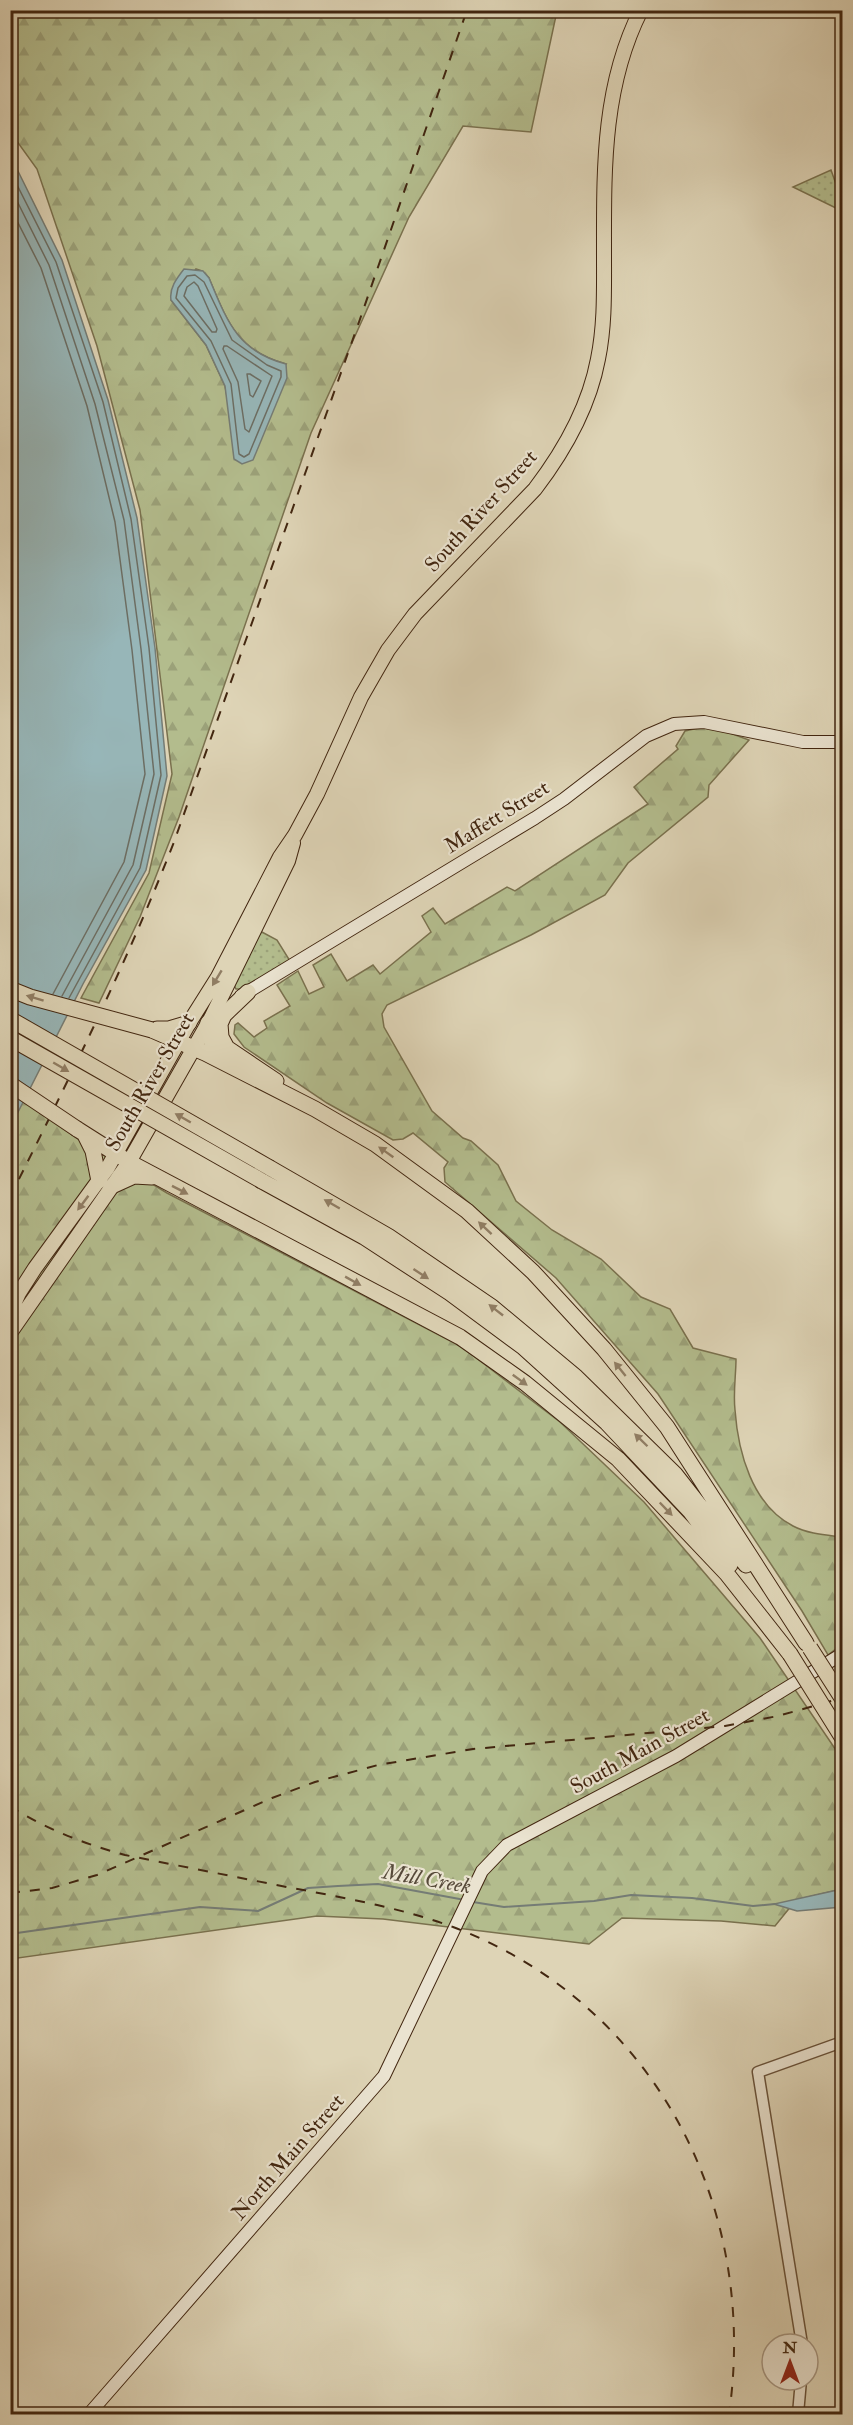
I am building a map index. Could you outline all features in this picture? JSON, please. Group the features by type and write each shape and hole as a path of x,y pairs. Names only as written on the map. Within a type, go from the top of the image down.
{"highway":[{"path":"10,989 30,997 152,1030 194,1047 315,1109 375,1144 467,1211 533,1272 596,1340 667,1427 843,1698"},
{"path":"248,992 227,1011 222,1019 220,1030 223,1043 234,1054 315,1109"},
{"path":"211,1018 212,1045 264,1083"},
{"path":"10,1019 266,1174 364,1237 450,1293 540,1362 607,1423 690,1510 741,1581 843,1737"},
{"path":"152,1030 169,1029 189,1023"},
{"path":"10,1038 388,1236 492,1307 576,1377 675,1474 808,1646"},
{"path":"10,1084 122,1159 460,1337 525,1383 618,1459 727,1574 790,1654"},
{"path":"81,1132 93,1151 105,1184 134,1176 158,1178"}],"main road":[{"name":"South River Street","path":"122,1159 179,1041 230,955 280,856 295,835 361,697 388,650 415,614 535,489 558,455 580,415 595,374 602,339 604,159 609,112 625,46 641,10"},
{"name":"Maffett Street","path":"189,1023 211,1018 248,992 536,818 646,736 665,728 690,722 704,722 803,742 843,742"},
{"name":"South River Street","path":"10,1333 211,1018 288,861 295,835"},
{"name":"South River Street","path":"10,1313 19,1293 35,1268 105,1184"},
{"name":"South Main Street","path":"471,1892 488,1863 507,1845 676,1756 843,1654"},
{"name":"North Main Street","path":"89,2415 384,2076 471,1892"}],"street":[{"path":"800,2332 758,2072 843,2042"},
{"path":"798,2415 800,2392"}],"green space":[{"path":"10,11 557,11 531,132 463,126 409,217 311,433 179,817 140,917 99,1003 81,998 149,873 172,774 140,510 97,346 37,169 11,133","holes":["196,269 209,278 228,321 245,342 269,358 286,364 230,413 225,386 206,345 171,300"]},
{"path":"831,170 842,201 842,211 793,187"},
{"path":"703,727 719,729 749,740 709,785 708,797 628,863 605,895 531,935 387,1005 382,1014 384,1027 432,1111 498,1165 516,1201 552,1230 601,1259 641,1297 670,1309 693,1348 736,1359 734,1397 737,1426 744,1460 757,1491 779,1517 793,1526 823,1535 842,1537 842,1644 828,1655 802,1611 658,1394 556,1278 445,1182 444,1168 448,1162 413,1133 403,1139 393,1140 327,1103 244,1047 234,1034 235,1025 238,1023 254,1037 267,1028 264,1021 290,1006 277,985 298,971 309,994 324,987 313,965 331,954 347,981 373,965 380,974 431,932 422,916 433,908 445,924 507,887 515,891 648,804 634,787 678,749 676,746 685,731"},
{"path":"260,931 277,940 290,961 241,989 236,989 234,985"},
{"path":"23,1101 77,1138 167,1193 462,1347 560,1422 644,1502 760,1638 842,1759 842,1889 796,1900 775,1926 721,1921 622,1918 589,1944 383,1919 317,1916 11,1959 10,1126"}],"water":[{"path":"11,157 62,260 108,400 137,518 155,648 167,776 146,870 83,984 11,1126"},
{"path":"184,269 203,271 209,278 228,321 245,342 269,358 286,364 287,378 253,460 242,464 234,459 225,386 206,345 171,300 172,287"},
{"path":"842,1889 842,1907 797,1911 774,1904"}],"waterway":[{"name":"Mill Creek","path":"10,1934 200,1907 258,1911 308,1888 378,1884 465,1900"},
{"name":"Mill Creek","path":"473,1902 504,1907 594,1901 631,1895 692,1898 753,1906 775,1904"}],"railway":[{"path":"10,1197 117,977 174,842 467,10"},
{"path":"10,1893 52,1888 97,1875 272,1798 315,1782 378,1765 473,1749 725,1726 778,1716 842,1698"},
{"path":"10,1806 66,1835 125,1855 373,1904 453,1927 524,1961 585,2006 637,2060 678,2121 708,2189 727,2261 734,2336 729,2414"}]}
